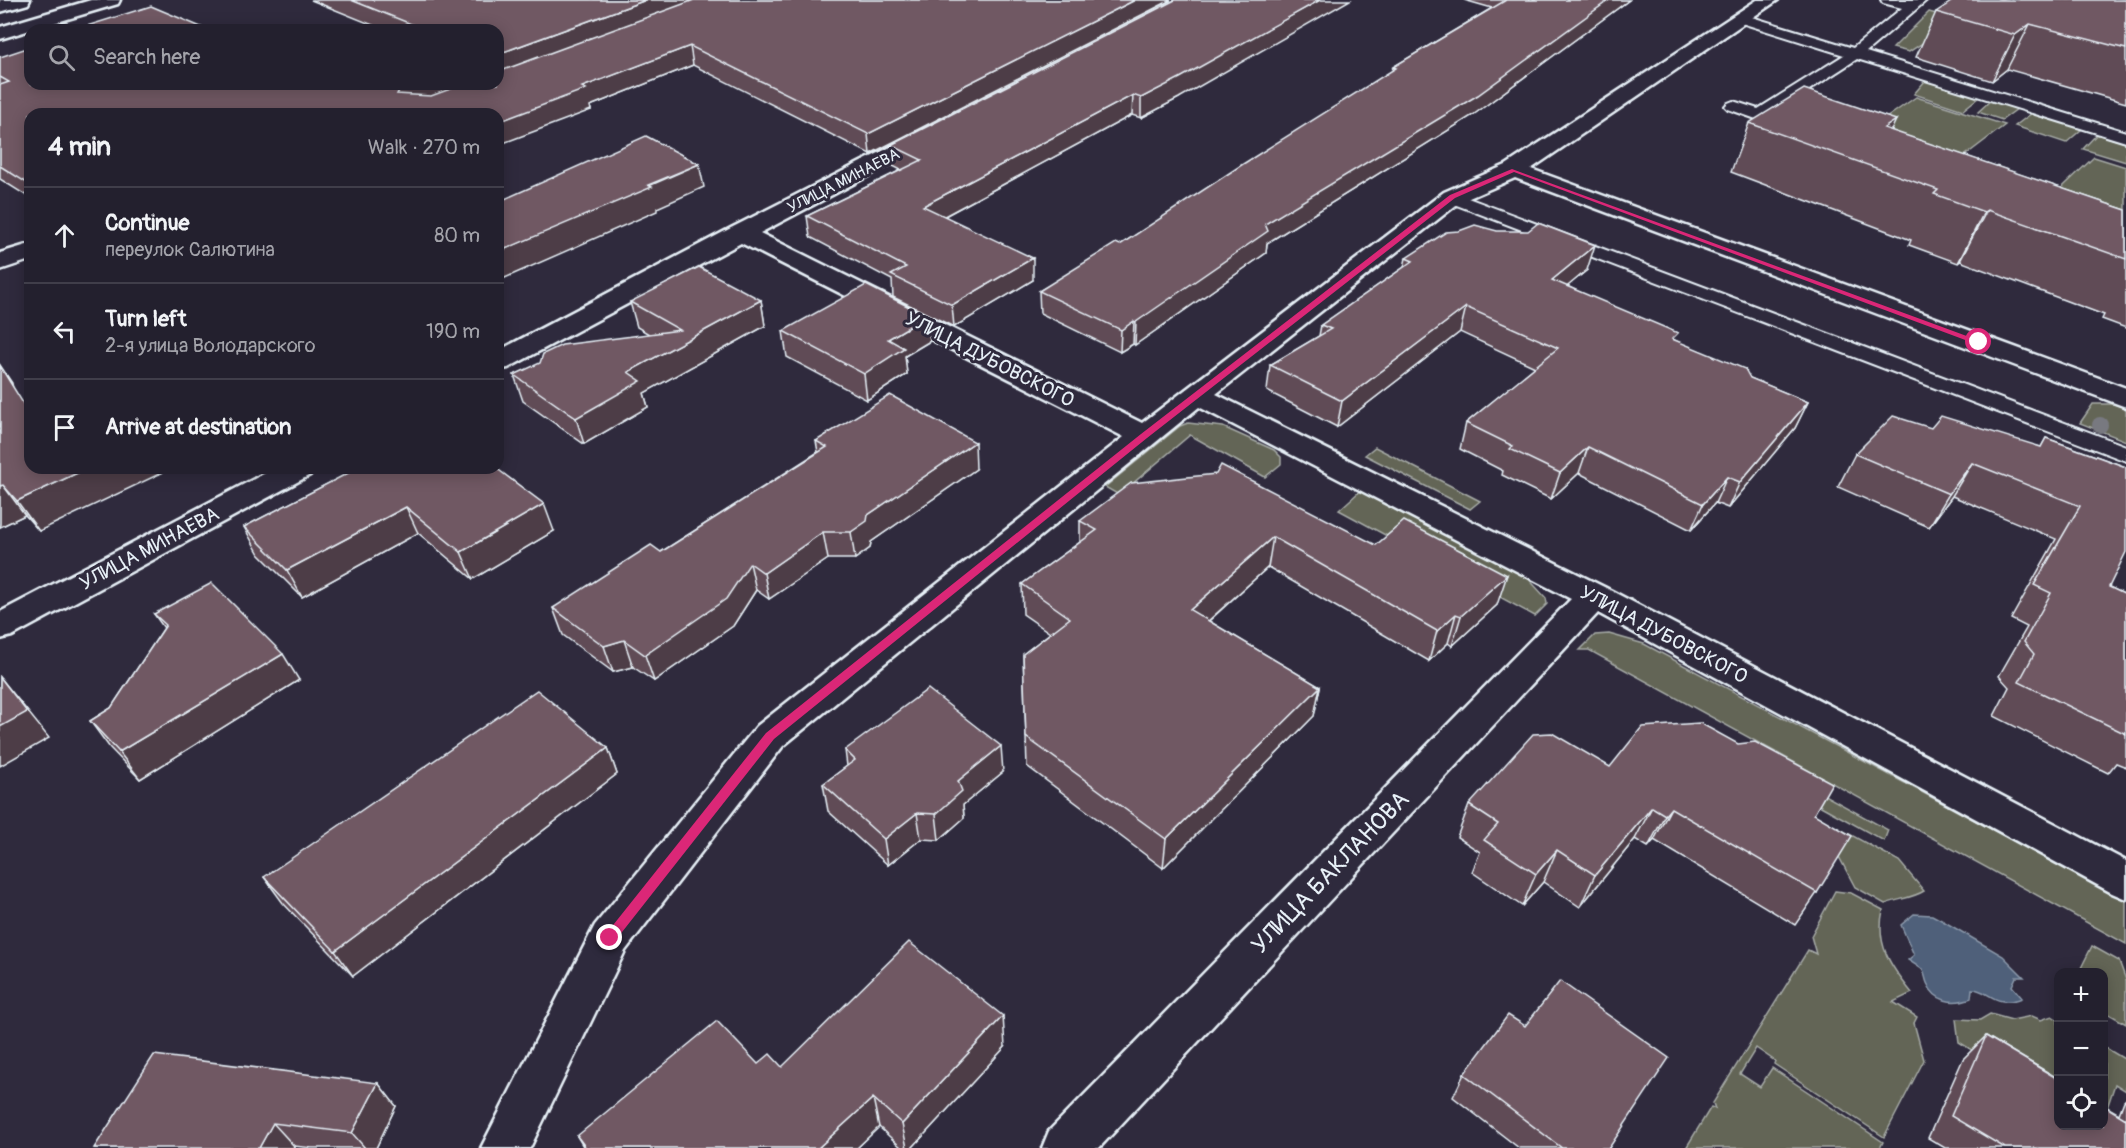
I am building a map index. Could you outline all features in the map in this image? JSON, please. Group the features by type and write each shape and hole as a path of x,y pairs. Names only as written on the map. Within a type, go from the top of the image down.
{"street":[{"path":"0,6 21,0"},
{"path":"30,24 111,0"},
{"path":"505,1148 610,938 770,736 1144,436 1452,197 1514,170 1769,0"},
{"path":"0,33 24,26"},
{"name":"УЛИЦА МИНАЕВА","path":"504,359 949,125"},
{"path":"1514,170 2126,398"},
{"name":"УЛИЦА ДУБОВСКОГО","path":"740,233 1144,436"},
{"path":"0,262 24,254"},
{"name":"УЛИЦА ДУБОВСКОГО","path":"1197,395 1594,596 2126,881"},
{"name":"УЛИЦА МИНАЕВА","path":"0,627 288,474"},
{"name":"УЛИЦА БАКЛАНОВА","path":"1066,1148 1594,596"}],"lane":[{"path":"1888,0 1916,3"},
{"path":"1760,115 1856,53 1916,3"},
{"path":"1740,18 2126,137"},
{"path":"1733,106 1803,130"},
{"path":"1452,197 2126,454"}],"green space":[{"path":"1929,12 1958,20 1909,52 1893,48"},
{"path":"1925,81 1979,97 1963,110 1914,94"},
{"path":"1916,97 2005,125 1946,170 1856,139"},
{"path":"1991,100 2017,109 2002,120 1978,112"},
{"path":"2032,113 2082,129 2066,143 2015,126"},
{"path":"2097,134 2126,143 2126,162 2083,149"},
{"path":"2094,157 2126,167 2126,236 2042,207"},
{"path":"2093,404 2114,404 2126,408 2126,441 2080,423"},
{"path":"1188,423 1223,427 1274,450 1281,457 1281,464 1265,477 1190,435 1119,495 1105,487 1180,426"},
{"path":"1375,447 1480,501 1470,509 1365,455"},
{"path":"1360,491 1368,493 1525,575 1546,598 1547,604 1535,616 1339,510"},
{"path":"1609,634 1644,644 2126,901 2126,944 1589,650 1580,650 1595,635"},
{"path":"1759,759 1888,830 1884,841 1819,805"},
{"path":"1831,830 1842,830 1899,861 1924,891 1885,904 1855,887 1828,836"},
{"path":"1835,891 1851,893 1883,910 1881,934 1883,945 1891,965 1912,993 1893,1002 1917,1017 1914,1023 1924,1060 1884,1137 1774,1064 1775,1061 1756,1048 1740,1074 1760,1087 1772,1068 1883,1142 1880,1148 1686,1148 1711,1107 1715,1109 1713,1103 1808,950 1816,954 1811,936"},
{"path":"2092,946 2119,961 2126,980 2126,1024 2108,1013 2108,968 2081,968"},
{"path":"1990,1014 2012,1020 2032,1016 2041,1020 2054,1017 2054,1101 1959,1042 1956,1019 1980,1020"},
{"path":"2108,1049 2126,1060 2126,1091 2115,1084 2108,1105"}],"water":[{"path":"1914,914 1932,915 2003,956 2024,977 2016,977 2012,986 2022,998 2013,1001 1998,1000 1972,989 1971,998 1964,1000 1951,1001 1940,998 1930,989 1922,969 1908,960 1914,955 1901,925"}],"building":[{"path":"351,0 646,0 504,52 504,24 411,24"},
{"path":"694,0 1135,0 868,134 690,46 504,120 504,108 24,108 24,181 0,166 0,85 9,82 0,77 0,57 24,49 24,90 399,90 397,94 431,96 448,90 504,90 504,70"},
{"path":"1175,0 1320,0 1180,78 1141,98 1133,95 923,206 1033,258 952,305 891,275 906,267 807,216 922,160 891,145"},
{"path":"1506,0 1609,0 1478,95 1265,224 1268,231 1121,330 1039,291 1116,243 1120,245 1396,68 1393,67"},
{"path":"1954,0 2126,0 2126,49 2030,24 2015,35 1936,12"},
{"path":"151,6 194,24 93,24"},
{"path":"1804,89 1896,120 1884,128 2126,210 2126,259 1987,210 1984,212 1934,194 1938,190 1749,123"},
{"path":"646,136 699,164 648,185 652,187 504,249 504,199"},
{"path":"1538,223 1595,245 1552,280 1678,333 1672,339 1745,369 1750,378 1808,402 1740,482 1727,477 1703,504 1588,447 1560,473 1510,449 1513,446 1466,423 1558,348 1466,307 1342,401 1270,365 1331,329 1321,325 1413,261 1406,258 1446,232 1459,231 1475,225 1497,231 1528,231"},
{"path":"699,267 761,300 628,372 641,381 576,418 514,375 540,363 543,354 562,345 680,330 630,302"},
{"path":"866,285 927,316 888,339 904,348 864,374 783,331"},
{"path":"0,366 24,405 24,474 75,474 17,501 3,485 0,486"},
{"path":"890,395 975,442 868,515 867,521 851,532 823,532 764,573 750,563 726,599 645,655 624,640 604,646 553,608 651,545 661,552 827,447 816,441"},
{"path":"1893,416 1931,428 1941,416 2041,447 2046,438 2126,467 2126,552 2109,587 2126,595 2126,734 2019,682 2034,654 2024,642 2051,593 2034,585 2080,506 1972,463 1949,494 1855,454"},
{"path":"1221,465 1376,545 1404,521 1507,575 1461,616 1456,614 1437,631 1273,537 1190,610 1320,687 1166,839 1026,737 1023,654 1070,618 1022,584 1097,530 1080,521 1131,483 1216,474"},
{"path":"346,474 504,474 544,504 461,552 406,507 287,570 244,527"},
{"path":"212,583 283,654 119,752 90,721 111,708 166,625 154,614"},
{"path":"0,677 27,712 0,727"},
{"path":"928,689 1001,746 958,781 962,791 936,814 917,813 884,839 823,784 855,760 845,750"},
{"path":"537,690 608,748 335,951 264,877"},
{"path":"1700,723 1738,744 1755,742 1832,783 1814,814 1852,836 1817,893 1671,808 1665,815 1652,807 1595,875 1557,850 1536,874 1484,840 1498,824 1469,805 1533,734 1552,733 1610,767 1642,727"},
{"path":"909,942 1003,1016 902,1124 873,1098 818,1148 586,1148 577,1136 717,1021 758,1064 770,1054 782,1067"},
{"path":"1560,981 1669,1058 1609,1148 1562,1148 1464,1074 1508,1015 1525,1026"},
{"path":"1986,1036 2054,1077 2054,1130 2108,1130 2108,1108 2126,1119 2126,1148 2005,1148 1951,1116"},
{"path":"154,1055 378,1083 352,1133 273,1123 259,1148 94,1148"}],"route":[{"path":"610,938 770,736 1144,436 1452,197 1514,170 1979,342"}]}
